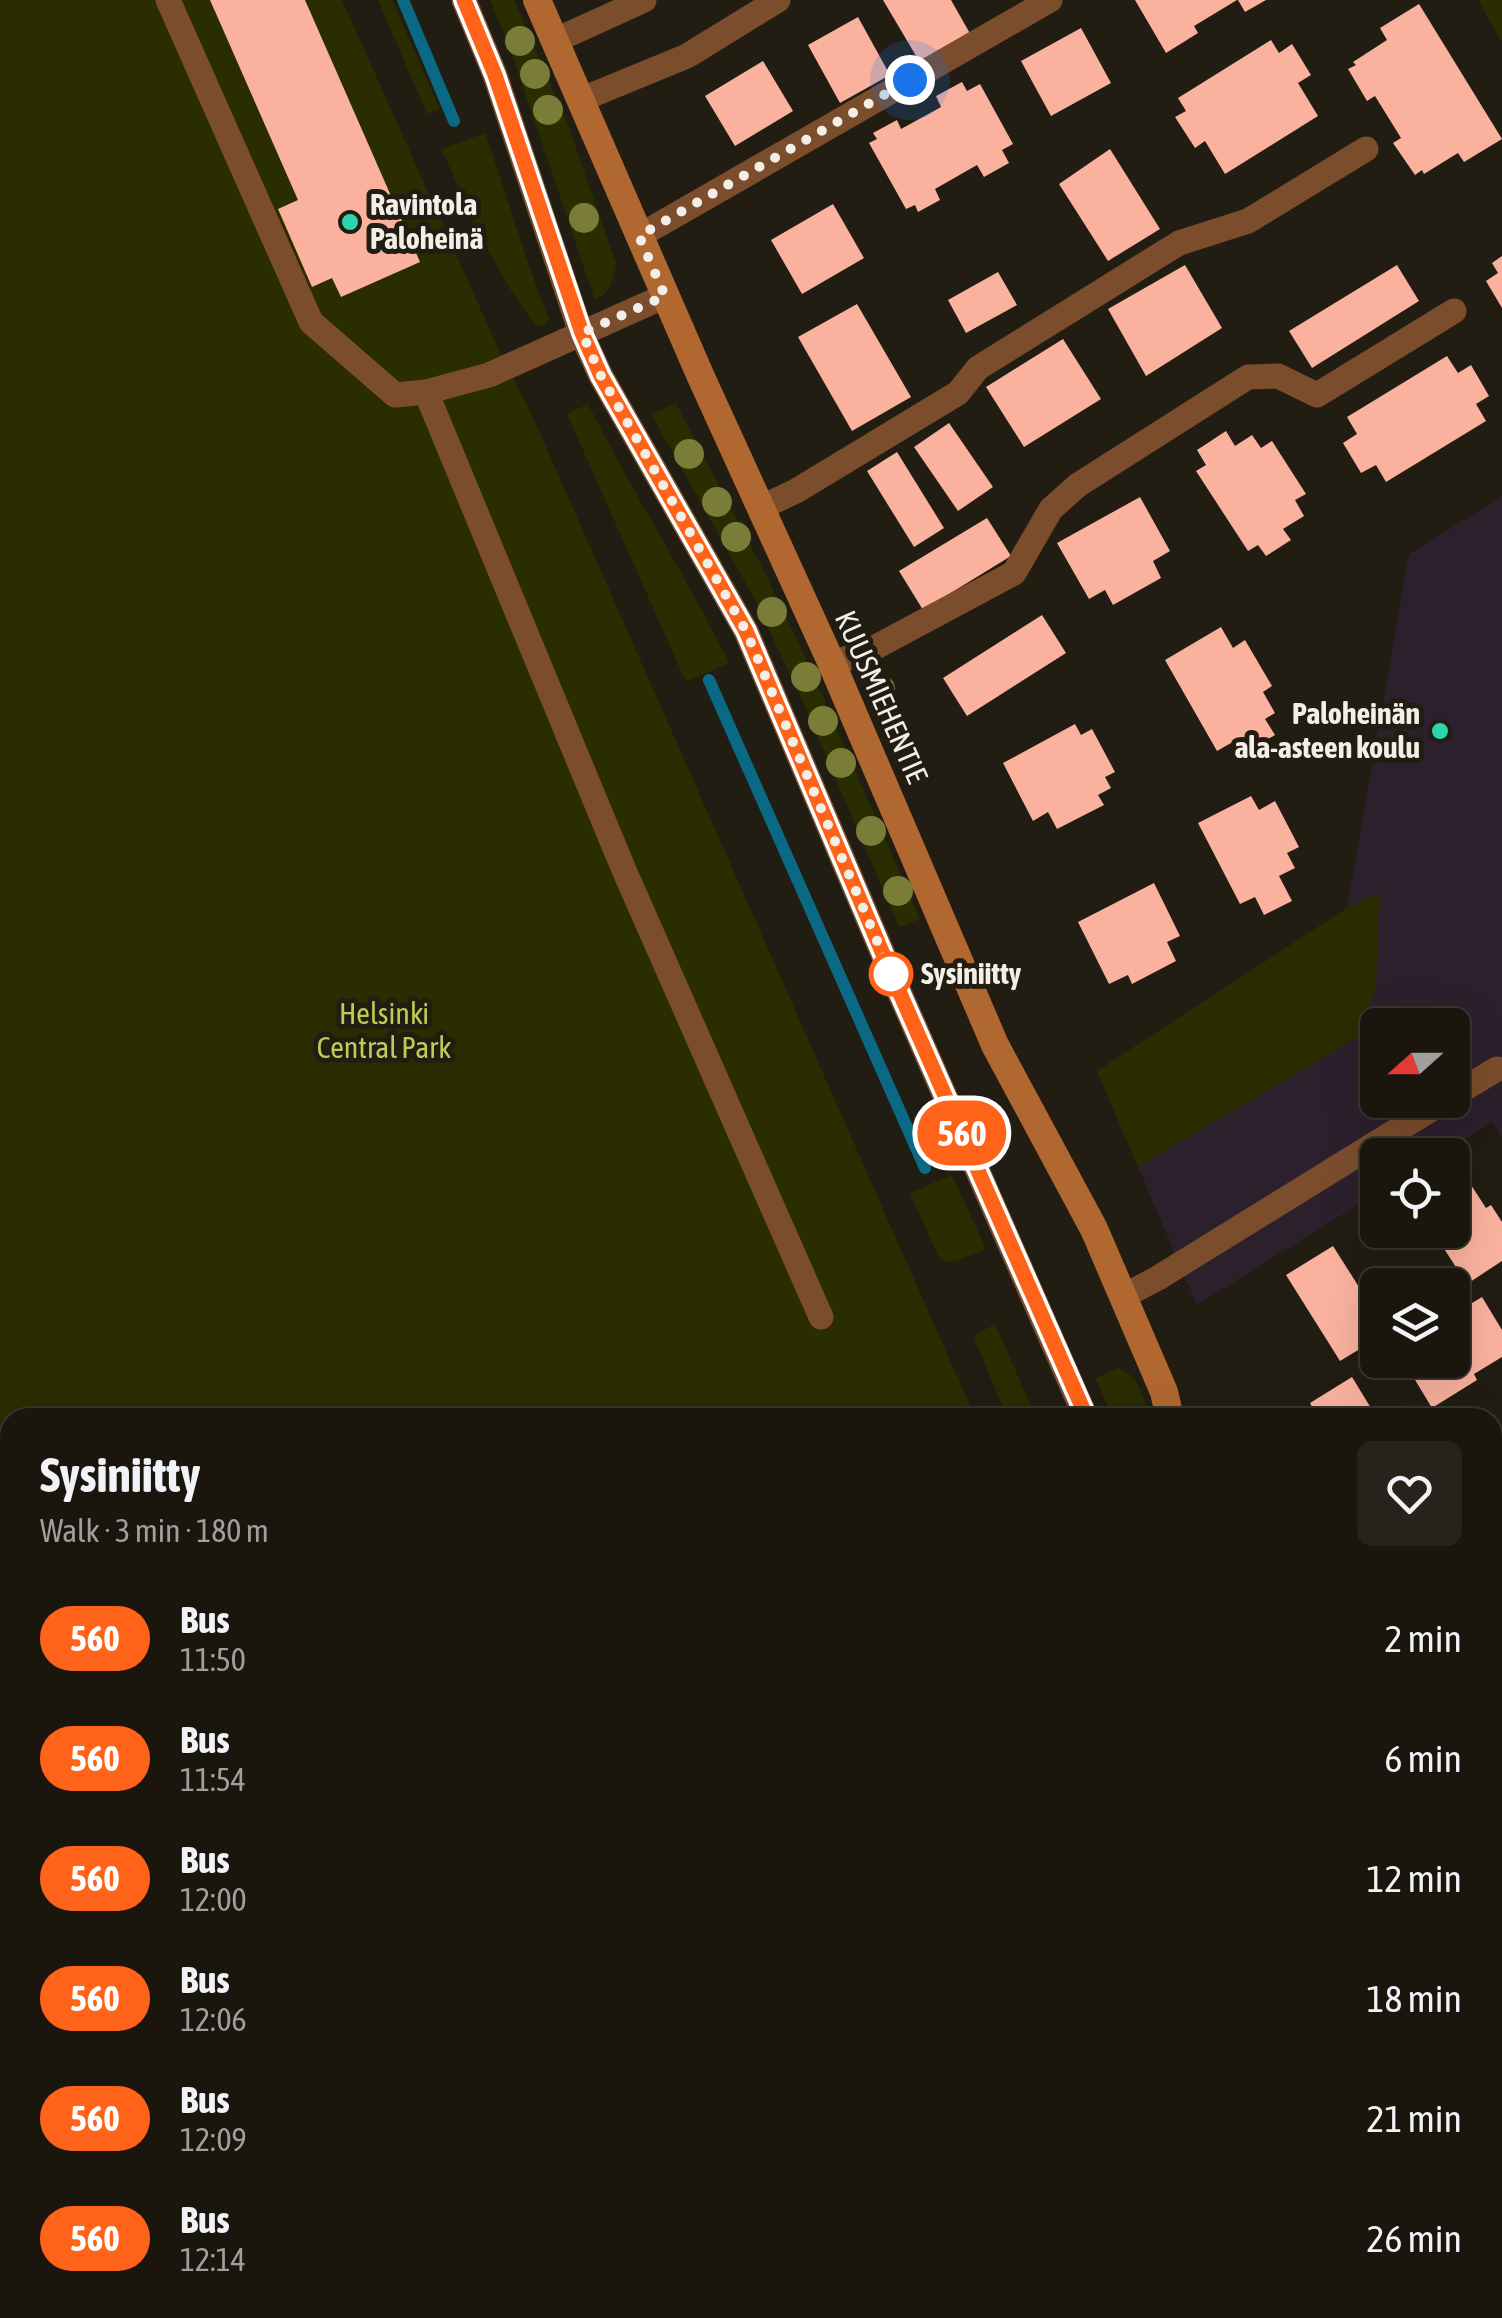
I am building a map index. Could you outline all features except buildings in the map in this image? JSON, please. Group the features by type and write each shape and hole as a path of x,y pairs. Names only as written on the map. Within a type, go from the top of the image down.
{"main road":[{"name":"KUUSMIEHENTIE","path":"536,0 832,664 995,1046 1094,1228 1168,1408"}],"lane":[{"path":"168,0 311,322 395,395 426,392 489,374 665,296"},
{"path":"464,0 495,75 582,333 601,376 746,631 1082,1408"},
{"path":"554,41 644,0"},
{"path":"580,100 686,56 778,0"},
{"path":"639,236 1050,0"},
{"path":"760,508 958,393 978,368 1180,243 1248,221 1366,148"},
{"path":"832,664 874,648 1014,572 1051,510 1078,485 1248,377 1278,376 1317,394 1454,311"},
{"path":"426,392 624,870 821,1317"},
{"path":"1470,1085 1496,1068"},
{"path":"1122,1298 1417,1118"}],"shaded area":[{"name":"Paloheinän ala-asteen koulu","path":"1502,496 1502,1137 1492,1122 1467,1138 1360,1138 1360,1204 1197,1305 1097,1071 1347,908 1409,554"}],"green space":[{"name":"Helsinki Central Park","path":"0,0 342,0 531,413 971,1408 0,1408"},
{"path":"378,0 392,0 440,109 427,114"},
{"path":"490,0 514,0 569,127 616,264 610,286 595,300 508,43"},
{"path":"1478,0 1502,0 1502,42"},
{"path":"485,133 549,319 545,324 537,326 512,292 441,149"},
{"path":"588,404 729,663 686,682 567,414"},
{"path":"676,404 807,661 920,919 899,927 754,598 651,414"},
{"path":"1379,893 1376,988 1368,1008 1360,1008 1356,1038 1138,1167 1097,1071 1347,908"},
{"path":"952,1175 986,1249 945,1262 938,1256 910,1193"},
{"path":"995,1324 1032,1408 1003,1408 974,1338"},
{"path":"1118,1368 1125,1371 1136,1381 1146,1408 1109,1408 1095,1378"}],"waterway":[{"path":"403,0 454,121"},
{"path":"709,680 925,1168"}],"bus line":[{"name":"560","path":"464,0 495,75 582,333 601,376 746,631 1083,1408"}],"place":[{"name":"Ravintola Paloheinä","path":"350,222"},
{"name":"Paloheinän ala-asteen koulu","path":"1440,731"},
{"name":"Sysiniitty","path":"891,974"}],"route":[{"path":"891,974 746,631 601,376 582,333 665,296 639,236 910,80"}]}
